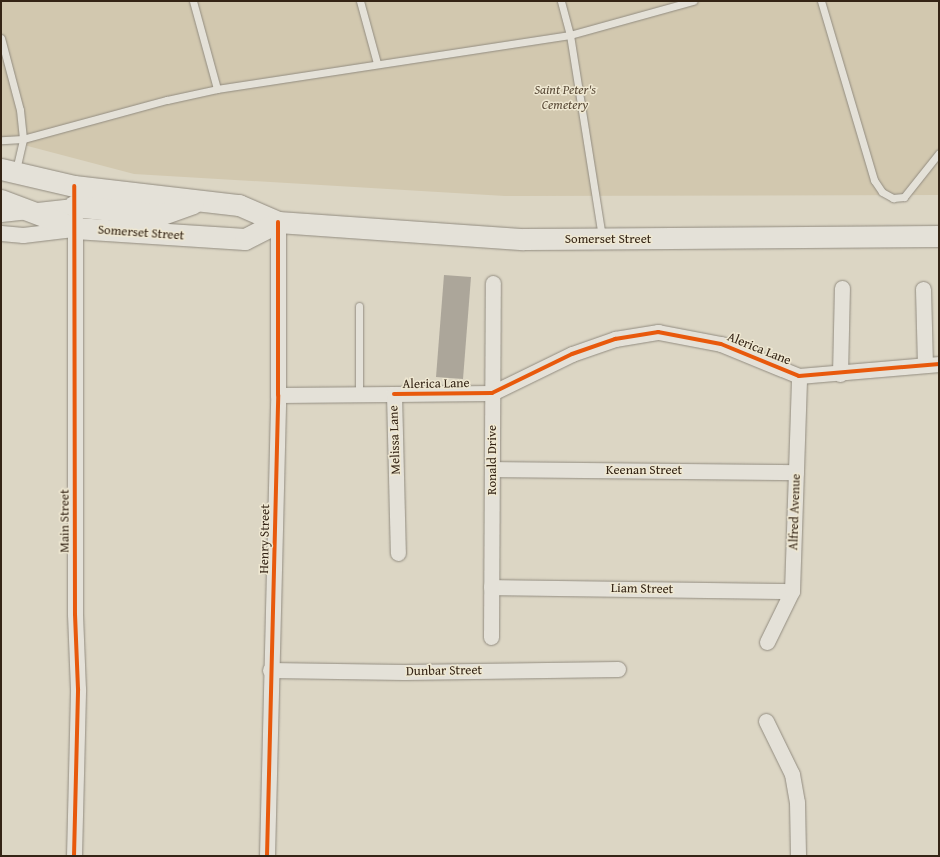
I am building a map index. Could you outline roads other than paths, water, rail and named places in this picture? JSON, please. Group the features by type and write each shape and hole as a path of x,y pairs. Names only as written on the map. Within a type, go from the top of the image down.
{"main road":[{"name":"Somerset Street","path":"8,171 74,186 239,205 278,222 523,239 939,236"},
{"path":"1,200 75,228"},
{"path":"74,206 160,215 198,201"},
{"name":"Somerset Street","path":"75,228 245,239 278,222"}],"street":[{"name":"Main Street","path":"74,186 75,614 78,689 74,856"},
{"path":"1,214 74,206"},
{"name":"Henry Street","path":"267,856 270,670 278,395 278,222"},
{"name":"Somerset Street","path":"1,233 23,235 75,228"},
{"name":"Ronald Drive","path":"491,637 493,283"},
{"path":"840,374 842,288"},
{"path":"923,289 935,364"},
{"name":"Alerica Lane","path":"394,394 492,393 593,346 615,339 658,332 721,344 799,376 840,374 935,364"},
{"name":"Alfred Avenue","path":"767,642 792,591 799,376"},
{"name":"Melissa Lane","path":"278,395 394,394 398,553"},
{"name":"Keenan Street","path":"492,469 796,472"},
{"name":"Liam Street","path":"491,587 792,591"},
{"name":"Dunbar Street","path":"270,670 404,672 618,669"},
{"path":"766,721 792,774 797,802 798,856"}],"lane":[{"path":"193,1 216,89"},
{"path":"360,1 377,63"},
{"path":"561,1 570,35 602,239"},
{"path":"1,140 23,139 216,89 377,63 570,35 693,1"},
{"path":"821,1 874,180 882,192 893,198 904,197 939,154"},
{"path":"1,38 20,110 23,139 8,171"},
{"path":"359,306 359,394"}],"park label":[{"name":"Saint Peter's Cemetery","path":"565,98"}]}
